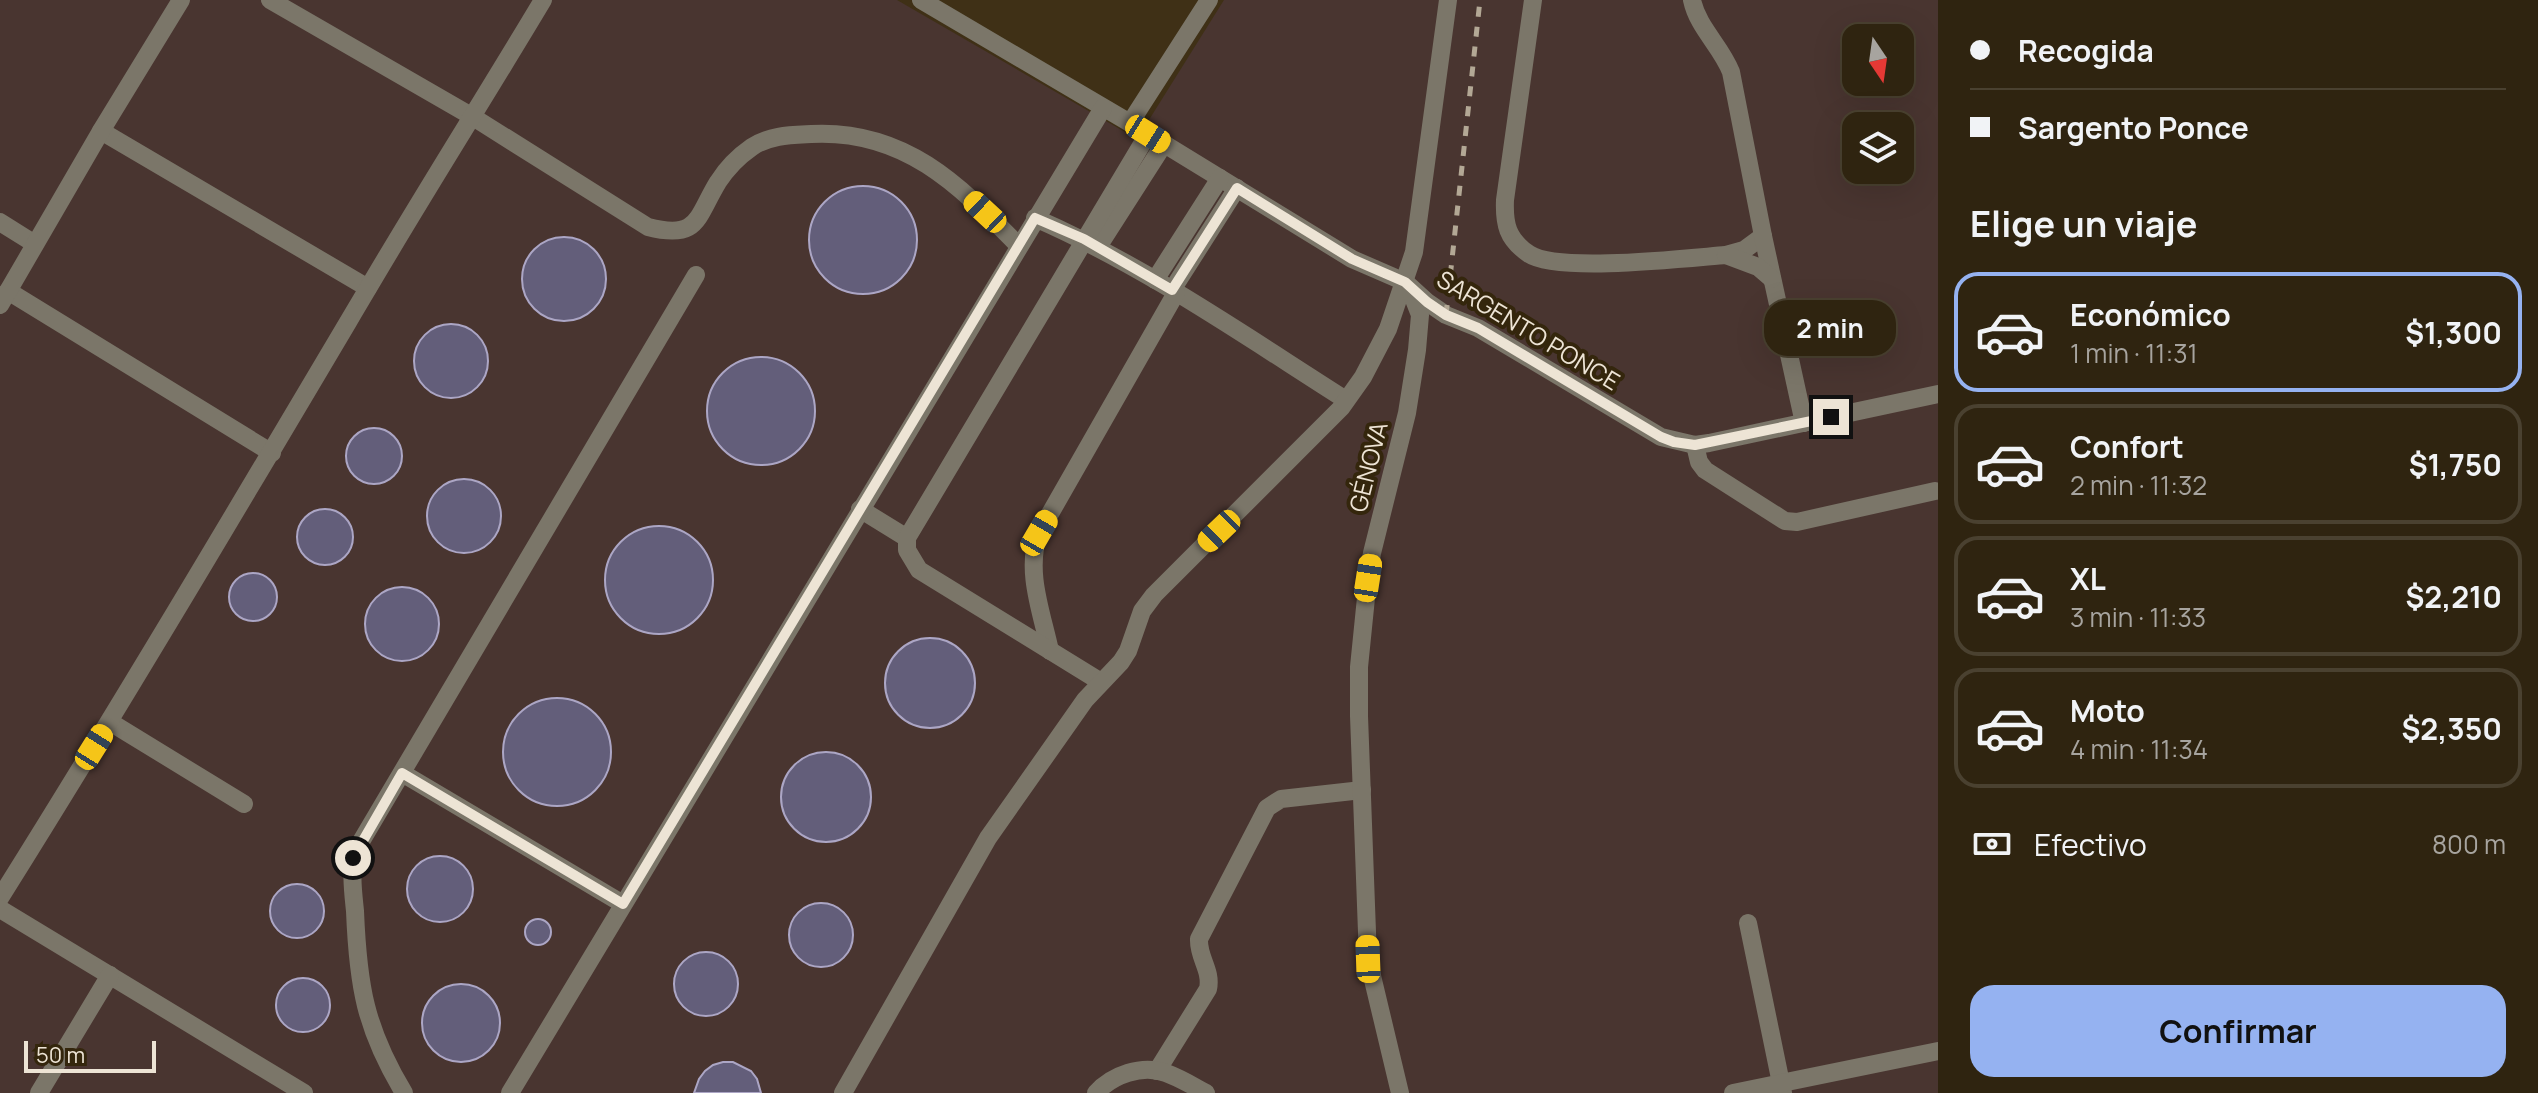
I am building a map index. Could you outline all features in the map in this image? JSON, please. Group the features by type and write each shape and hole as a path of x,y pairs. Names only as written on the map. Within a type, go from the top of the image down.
{"street":[{"path":"181,0 4,298 272,453"},
{"path":"270,0 473,117 648,227 675,233 688,228 697,221 720,179 735,161 755,145 785,135 841,134 889,145 939,171 1018,245"},
{"path":"0,898 110,722 543,0"},
{"name":"SARGENTO PONCE","path":"921,0 1352,259 1405,282 1446,315 1478,328 1650,432 1674,442 1695,445 1938,394"},
{"path":"1130,123 1209,0"},
{"path":"843,1093 988,838 1085,700 1121,662 1142,611 1154,595 1314,437 1363,377 1388,329 1418,232 1448,0"},
{"path":"1533,0 1505,200 1507,231 1531,256 1551,262 1583,263 1726,255 1744,250 1763,236"},
{"path":"1692,0 1698,20 1731,72 1804,423"},
{"path":"510,1093 1103,108"},
{"path":"101,131 368,288"},
{"path":"1101,682 919,570 907,550 907,538 1156,139"},
{"path":"1155,280 1220,178"},
{"path":"1050,651 1033,571 1034,547 1039,533 1174,292 1237,188"},
{"path":"1035,218 1091,243 1155,280 1346,400"},
{"path":"0,222 35,244"},
{"path":"1726,255 1758,267 1772,279"},
{"path":"404,1093 387,1064 371,1026 362,990 357,964 352,867 356,850 696,275"},
{"name":"GÉNOVA","path":"1400,1093 1368,959 1359,716 1363,616 1372,553 1407,413 1420,315 1405,282"},
{"path":"1695,445 1699,462 1705,470 1785,521 1797,522 1935,491"},
{"path":"860,509 907,538"},
{"path":"110,722 244,804"},
{"path":"402,773 623,904"},
{"path":"1157,1071 1208,989 1210,979 1200,956 1199,939 1267,808 1281,799 1362,790"},
{"path":"0,909 304,1093"},
{"path":"1748,923 1782,1088"},
{"path":"39,1093 110,975"},
{"path":"1733,1093 1782,1088 1938,1051"},
{"path":"1096,1093 1106,1082 1123,1074 1148,1069 1164,1072 1206,1093"}],"shaded area":[{"path":"0,0 897,0 1137,139 1224,0 1938,0 1938,1093 0,1093"}],"building":[{"path":"863,186 884,190 901,202 913,219 917,240 913,261 901,278 884,290 863,294 842,290 825,278 813,261 809,240 813,219 825,202 842,190"},
{"path":"556,237 572,237 588,244 599,255 606,279 603,295 594,309 572,321 556,321 540,314 529,303 522,287 522,271 529,255 540,244"},
{"path":"451,324 472,330 482,340 488,361 482,382 472,392 451,398 430,392 420,382 414,361 420,340 430,330"},
{"path":"761,357 782,361 799,373 811,390 815,411 811,432 799,449 782,461 761,465 740,461 723,449 711,432 707,411 711,390 723,373 740,361"},
{"path":"374,428 394,436 402,456 394,476 374,484 354,476 346,456 354,436"},
{"path":"464,479 478,482 490,490 498,502 501,516 498,530 490,542 478,550 464,553 450,550 438,542 430,530 427,516 430,502 438,490 450,482"},
{"path":"325,509 345,517 353,537 345,557 325,565 305,557 297,537 305,517"},
{"path":"659,526 680,530 697,542 709,559 713,580 709,601 697,618 680,630 659,634 638,630 621,618 609,601 605,580 609,559 621,542 638,530"},
{"path":"253,573 270,580 277,597 270,614 253,621 236,614 229,597 236,580"},
{"path":"402,587 416,590 428,598 436,610 439,624 436,638 428,650 416,658 402,661 388,658 376,650 368,638 365,624 368,610 376,598 388,590"},
{"path":"930,638 947,641 962,651 972,666 975,683 972,700 962,715 947,725 930,728 913,725 898,715 888,700 885,683 888,666 898,651 913,641"},
{"path":"557,698 578,702 595,714 607,731 611,752 607,773 595,790 578,802 557,806 536,802 519,790 507,773 503,752 507,731 519,714 536,702"},
{"path":"826,752 843,755 858,765 868,780 871,797 868,814 858,829 843,839 826,842 809,839 794,829 784,814 781,797 784,780 794,765 809,755"},
{"path":"440,856 453,859 463,866 470,876 473,889 470,902 463,912 453,919 440,922 427,919 417,912 410,902 407,889 410,876 417,866 427,859"},
{"path":"297,884 316,892 324,911 316,930 297,938 278,930 270,911 278,892"},
{"path":"815,903 827,903 844,912 851,923 851,947 844,958 827,967 815,967 803,962 794,953 789,941 789,929 794,917 803,908"},
{"path":"538,919 547,923 551,932 547,941 538,945 529,941 525,932 529,923"},
{"path":"700,952 712,952 729,961 736,972 736,996 729,1007 712,1016 700,1016 688,1011 679,1002 674,990 674,978 679,966 688,957"},
{"path":"303,978 322,986 330,1005 322,1024 303,1032 284,1024 276,1005 284,986"},
{"path":"461,984 476,987 488,996 497,1008 500,1023 497,1038 488,1050 476,1059 461,1062 446,1059 434,1050 425,1038 422,1023 425,1008 434,996 446,987"},
{"path":"723,1062 733,1062 751,1071 761,1093 694,1093 705,1071"}],"railway":[{"path":"1446,315 1480,0"}],"route":[{"path":"353,858 402,773 623,904 1035,218 1084,239 1172,290 1237,188 1352,259 1405,282 1446,315 1478,328 1661,437 1695,445 1831,417"}]}
